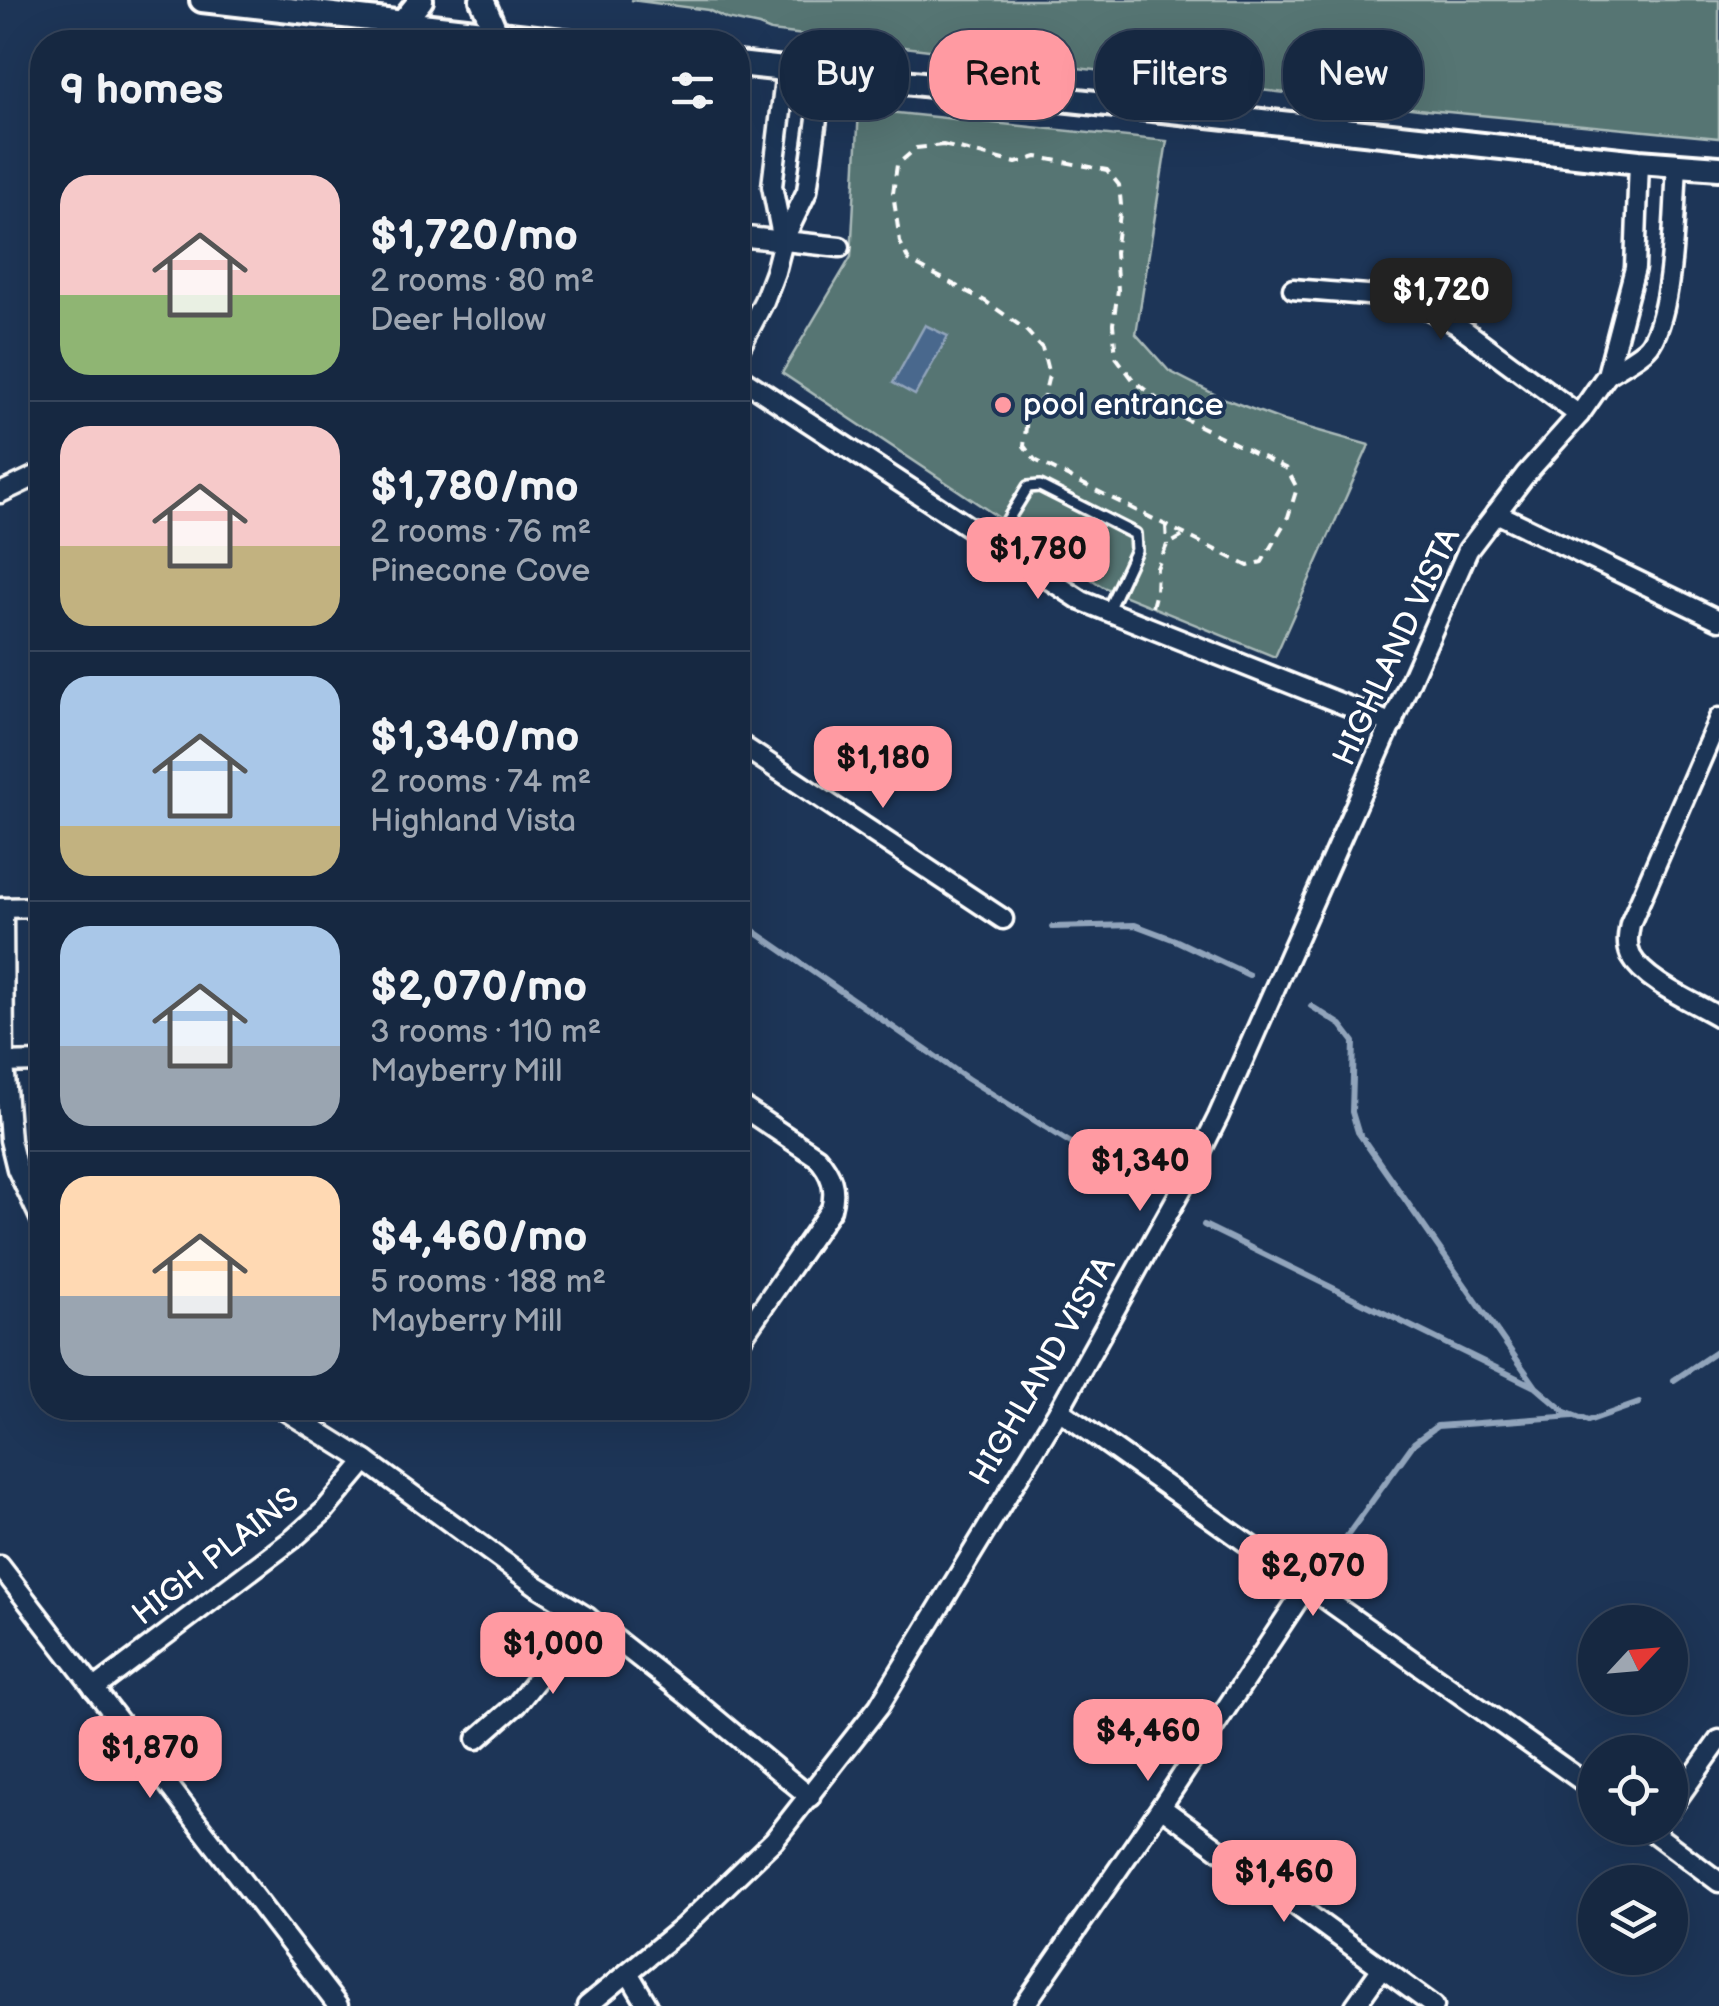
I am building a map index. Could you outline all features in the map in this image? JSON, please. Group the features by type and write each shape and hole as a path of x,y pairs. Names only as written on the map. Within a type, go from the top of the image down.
{"street":[{"path":"202,0 471,30"},
{"path":"403,22 421,0"},
{"path":"482,0 495,30"},
{"path":"750,66 780,69"},
{"path":"909,83 1719,168"},
{"path":"780,120 772,186 783,242"},
{"path":"750,328 807,190 817,120"},
{"name":"HIGHLAND VISTA","path":"587,2006 682,1928 774,1840 810,1796 878,1706 1059,1410 1218,1117 1468,550 1526,474 1579,415 1607,374 1635,268 1638,162"},
{"name":"HIGHLAND VISTA","path":"1607,374 1650,346 1660,318 1668,286 1677,166"},
{"path":"750,238 840,247"},
{"path":"1293,289 1390,299 1434,311 1579,415"},
{"path":"750,384 1062,589 1107,612 1392,724"},
{"path":"0,493 30,479"},
{"path":"1496,514 1719,620"},
{"path":"1719,718 1627,938 1629,953 1650,977 1719,1017"},
{"path":"750,750 1003,919"},
{"path":"30,907 2,908 2,1063 10,1140 30,1196"},
{"path":"2,1063 30,1062"},
{"path":"750,1112 816,1157 826,1168 834,1196 831,1208 750,1325"},
{"path":"1059,1410 1578,1778"},
{"path":"299,1420 366,1461 587,1617 810,1796"},
{"name":"HIGH PLAINS","path":"94,1689 294,1538 323,1512 366,1461"},
{"path":"0,1566 338,2006"},
{"path":"1024,2006 1307,1586"},
{"path":"477,1739 517,1704 587,1617"},
{"path":"1688,1784 1719,1740"},
{"path":"1161,1807 1434,2006"},
{"path":"1673,1845 1719,1882"},
{"path":"1355,2006 1382,1968"},
{"path":"629,1974 648,2006"}],"lane":[{"path":"994,544 1028,487 1040,486 1135,534 1136,550 1107,612"}],"path":[{"path":"944,145 1016,163 1037,157 1107,170 1118,185 1122,205 1113,324 1116,357 1134,381 1179,416 1286,469 1298,488 1288,517 1262,562 1248,566 1166,526 1035,460 1024,446 1027,417 1044,396 1049,376 1042,348 1025,329 985,301 909,261 900,242 893,193 897,165 916,148 944,145"},
{"path":"1152,607 1157,568 1166,545 1166,526"},
{"path":"1166,545 1185,536"}],"green space":[{"path":"631,0 1719,0 1719,138 1423,110 1423,30 1283,30 1283,93 1263,90 1263,30 1095,30 1095,70 1075,68 1075,30 929,30 929,50 909,48 909,30 780,32 727,19 708,10"},
{"path":"909,114 929,116 929,120 965,120 1167,141 1136,334 1169,371 1220,397 1284,421 1369,445 1275,657 1103,587 782,373 851,257 858,120 909,120"}],"water":[{"path":"925,325 948,336 915,395 893,383"}],"waterway":[{"path":"1052,927 1135,925 1249,975"},
{"path":"750,928 968,1079 1145,1189"},
{"path":"1311,1006 1341,1025 1354,1042 1352,1112 1358,1132 1536,1387 1565,1412 1588,1421 1639,1403"},
{"path":"1204,1225 1535,1387"},
{"path":"1674,1380 1719,1350"},
{"path":"1324,1568 1414,1443 1437,1426 1573,1416"}],"place":[{"name":"pool entrance","path":"1003,405"}]}
